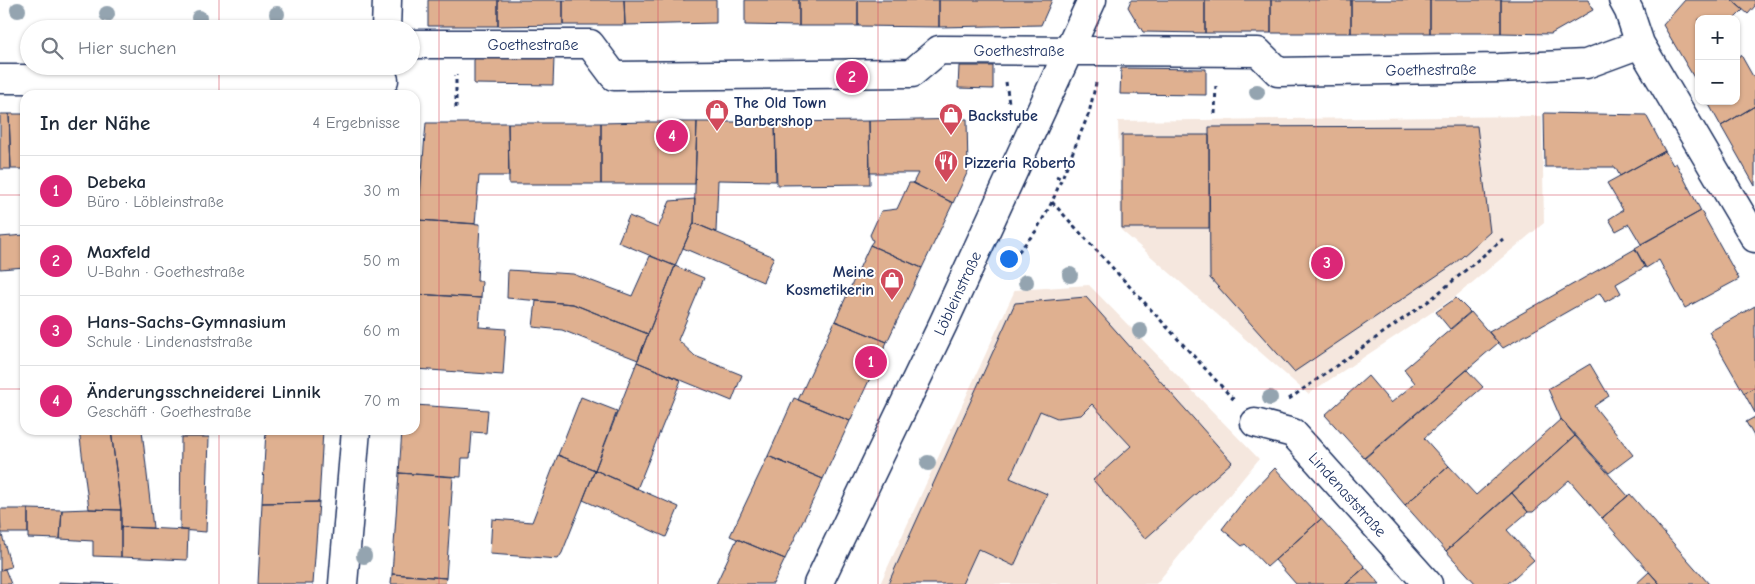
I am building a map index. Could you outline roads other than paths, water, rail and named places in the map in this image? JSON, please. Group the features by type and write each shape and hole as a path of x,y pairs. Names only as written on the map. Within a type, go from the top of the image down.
{"street":[{"path":"386,0 386,20"},
{"name":"Löbleinstraße","path":"818,584 943,324 1092,0"},
{"path":"1631,4 1640,44 1755,238"},
{"name":"Goethestraße","path":"420,44 590,44 614,76 912,73 939,50 1258,52 1278,72 1499,68 1586,64 1640,44"},
{"path":"0,79 384,81"},
{"name":"Lindenaststraße","path":"1255,423 1293,433 1428,584"},
{"path":"343,584 356,435"}],"place":[{"name":"Maxfeld","path":"852,77"},
{"name":"The Old Town Barbershop","path":"717,132"},
{"name":"Änderungsschneiderei Linnik","path":"672,136"},
{"name":"Backstube","path":"951,136"},
{"name":"Pizzeria Roberto","path":"946,183"},
{"name":"Hans-Sachs-Gymnasium","path":"1327,263"},
{"name":"Meine Kosmetikerin","path":"892,301"},
{"name":"Debeka","path":"871,362"}]}
